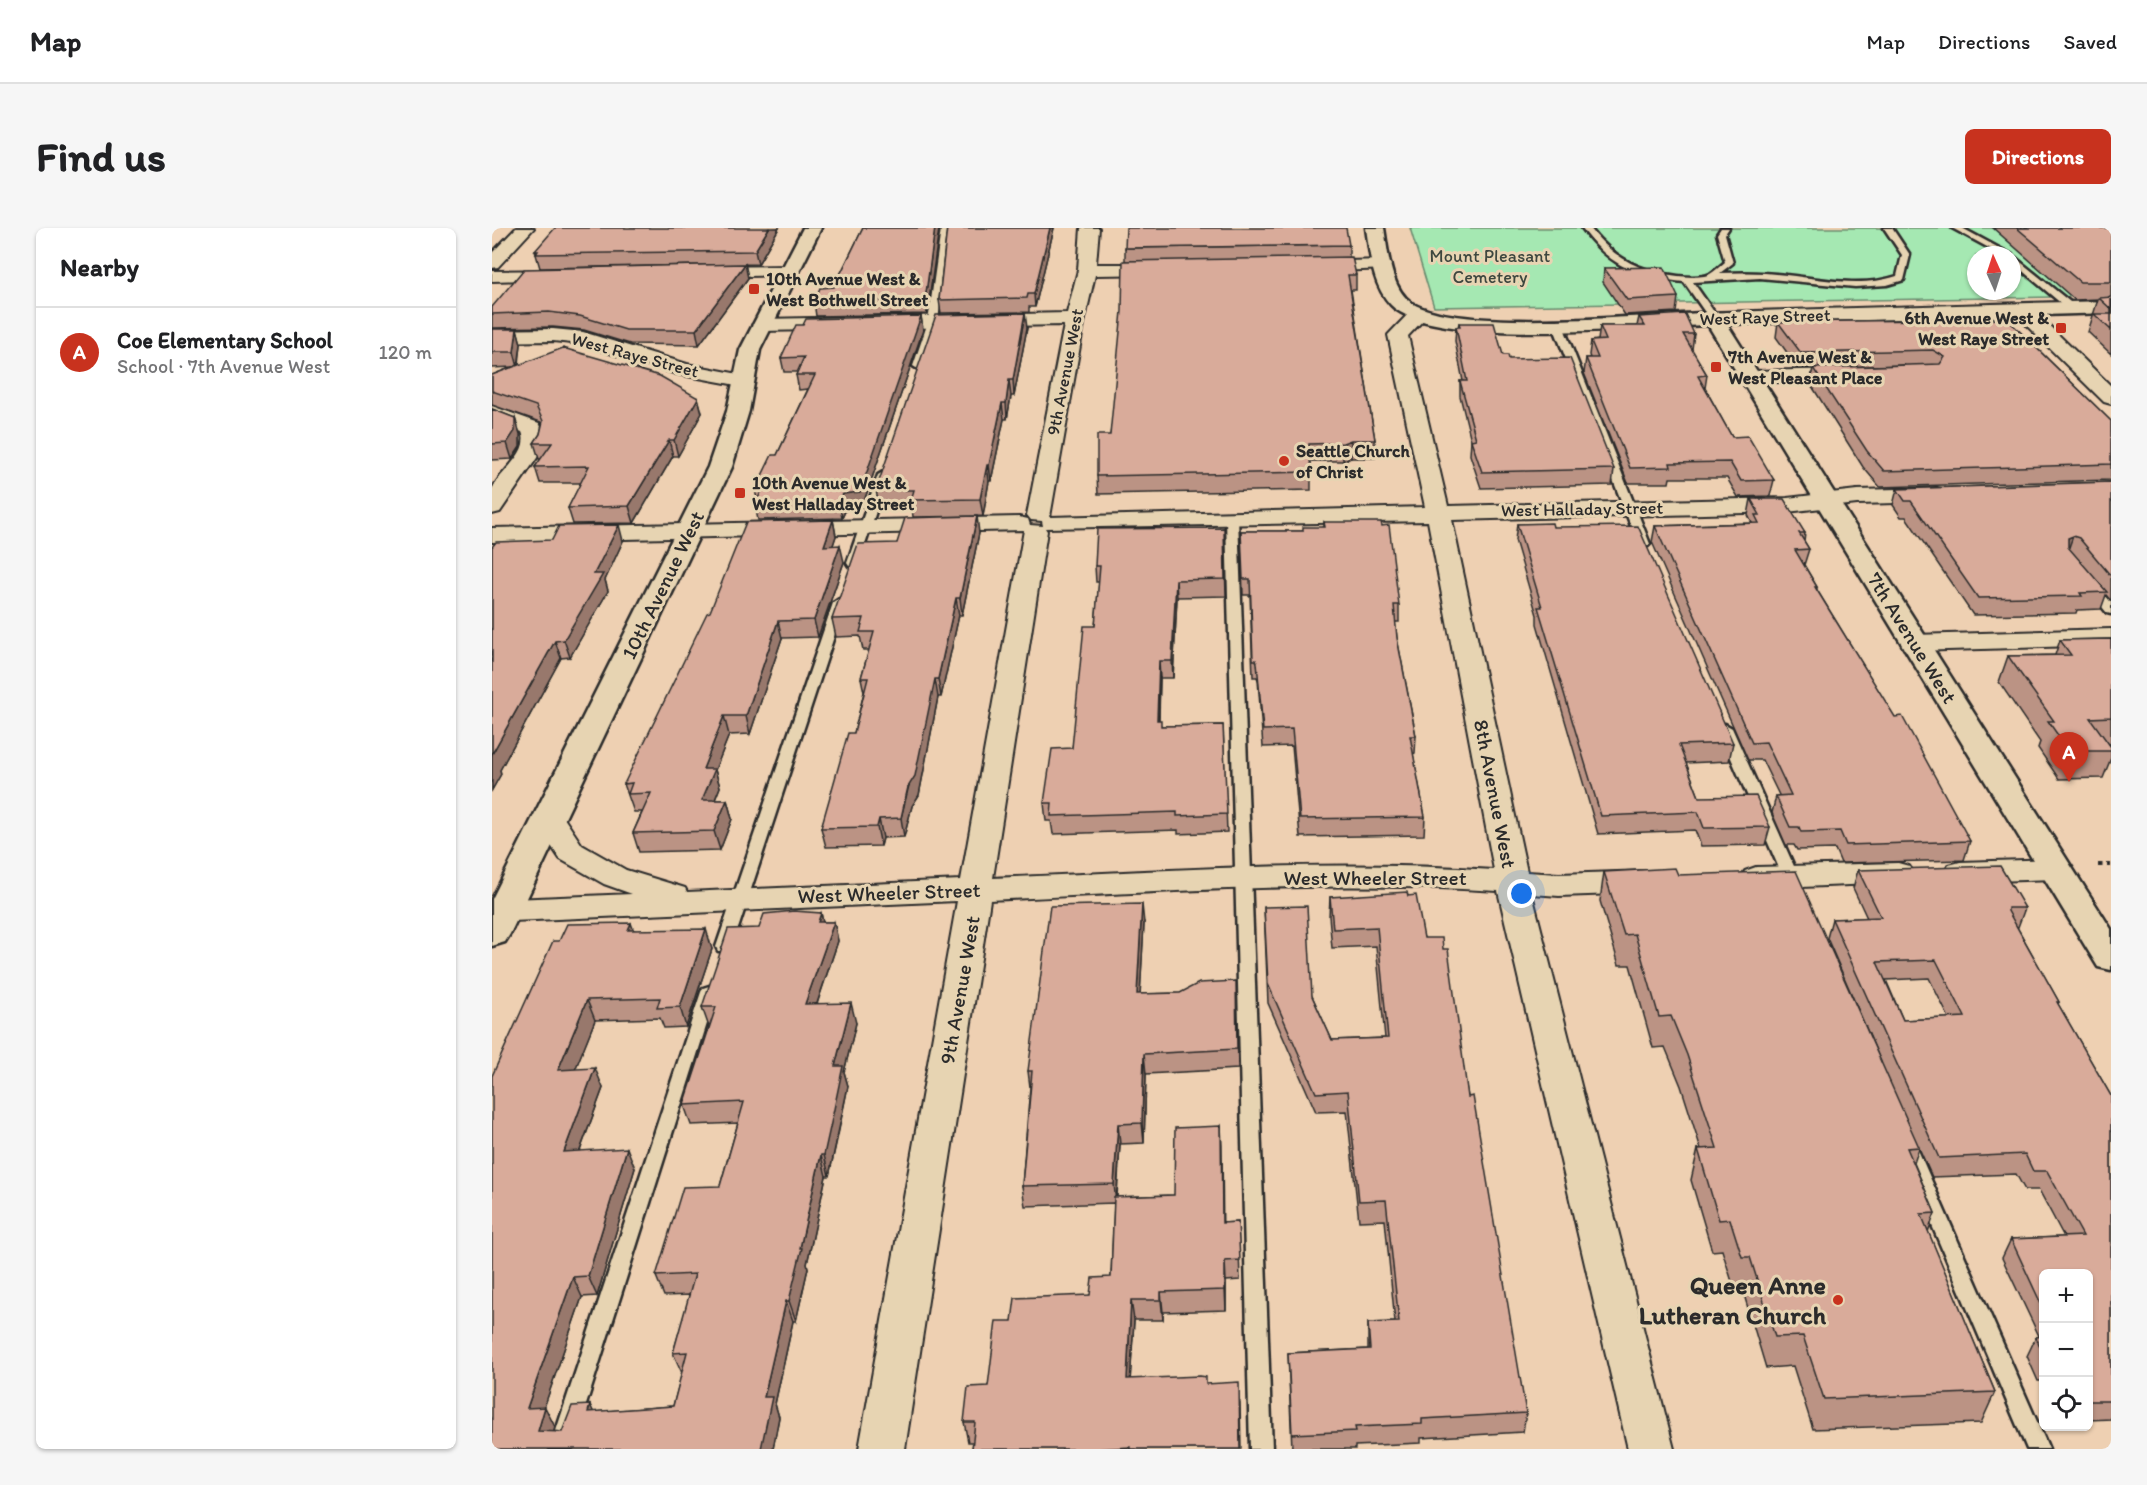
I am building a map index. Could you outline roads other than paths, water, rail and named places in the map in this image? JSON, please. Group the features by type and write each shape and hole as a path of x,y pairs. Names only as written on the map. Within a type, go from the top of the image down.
{"street":[{"path":"492,263 525,228"},
{"name":"10th Avenue West","path":"496,918 549,819 716,477 738,411 742,380 750,350 812,228"},
{"name":"9th Avenue West","path":"882,1449 1037,523 1074,319 1086,270 1090,228"},
{"path":"1375,228 1382,265 1395,298 1405,307 1419,314"},
{"path":"1290,267 1382,265"},
{"path":"1086,270 1184,269"},
{"path":"683,273 789,271"},
{"path":"492,276 577,274"},
{"name":"West Raye Street","path":"1419,314 1455,322 1557,323 2111,308"},
{"path":"2022,310 2111,398"},
{"name":"8th Avenue West","path":"1419,314 1398,335 1438,512 1512,880 1651,1449"},
{"path":"762,325 1074,319"},
{"name":"7th Avenue West","path":"1714,319 2111,958"},
{"name":"West Raye Street","path":"492,336 553,335 583,338 684,370 742,380"},
{"path":"2082,370 2109,369"},
{"path":"1751,377 1870,374"},
{"path":"492,412 531,428 535,435 532,448 492,507"},
{"name":"West Halladay Street","path":"492,535 864,529 1438,512 1787,505 1825,500 1961,494"},
{"path":"1914,643 2111,637"},
{"name":"West Wheeler Street","path":"549,819 571,852 615,878 694,902"},
{"path":"1721,879 1796,889 2055,869"},
{"name":"West Wheeler Street","path":"496,918 739,899 1244,878 1411,874 1559,885 1675,881"}],"lane":[{"path":"1586,228 1610,257 1646,275"},
{"path":"1725,228 1721,234 1729,262"},
{"path":"1626,276 1646,275 1687,280 1714,274 1852,283 1891,282 1901,278 1906,255 1888,228"},
{"path":"1956,228 1991,246"},
{"path":"913,384 933,322 945,229"},
{"path":"1714,274 1729,262"},
{"path":"1729,262 1772,276"},
{"path":"2021,266 2072,308"},
{"path":"1687,280 1714,319"},
{"path":"1557,323 1650,558"},
{"path":"720,959 888,459"},
{"path":"1232,518 1261,1449"},
{"path":"2083,576 2111,610"},
{"path":"1718,711 1796,889"},
{"path":"561,1449 712,982"},
{"path":"1901,1131 2038,1449"}],"place":[{"name":"10th Avenue West & West Bothwell Street","path":"754,289"},
{"name":"6th Avenue West & West Raye Street","path":"2061,328"},
{"name":"7th Avenue West & West Pleasant Place","path":"1716,367"},
{"name":"Seattle Church of Christ","path":"1284,461"},
{"name":"10th Avenue West & West Halladay Street","path":"740,493"},
{"name":"Coe Elementary School","path":"2069,782"},
{"name":"Queen Anne Lutheran Church","path":"1838,1300"}],"park label":[{"name":"Mount Pleasant Cemetery","path":"1490,266"}]}
